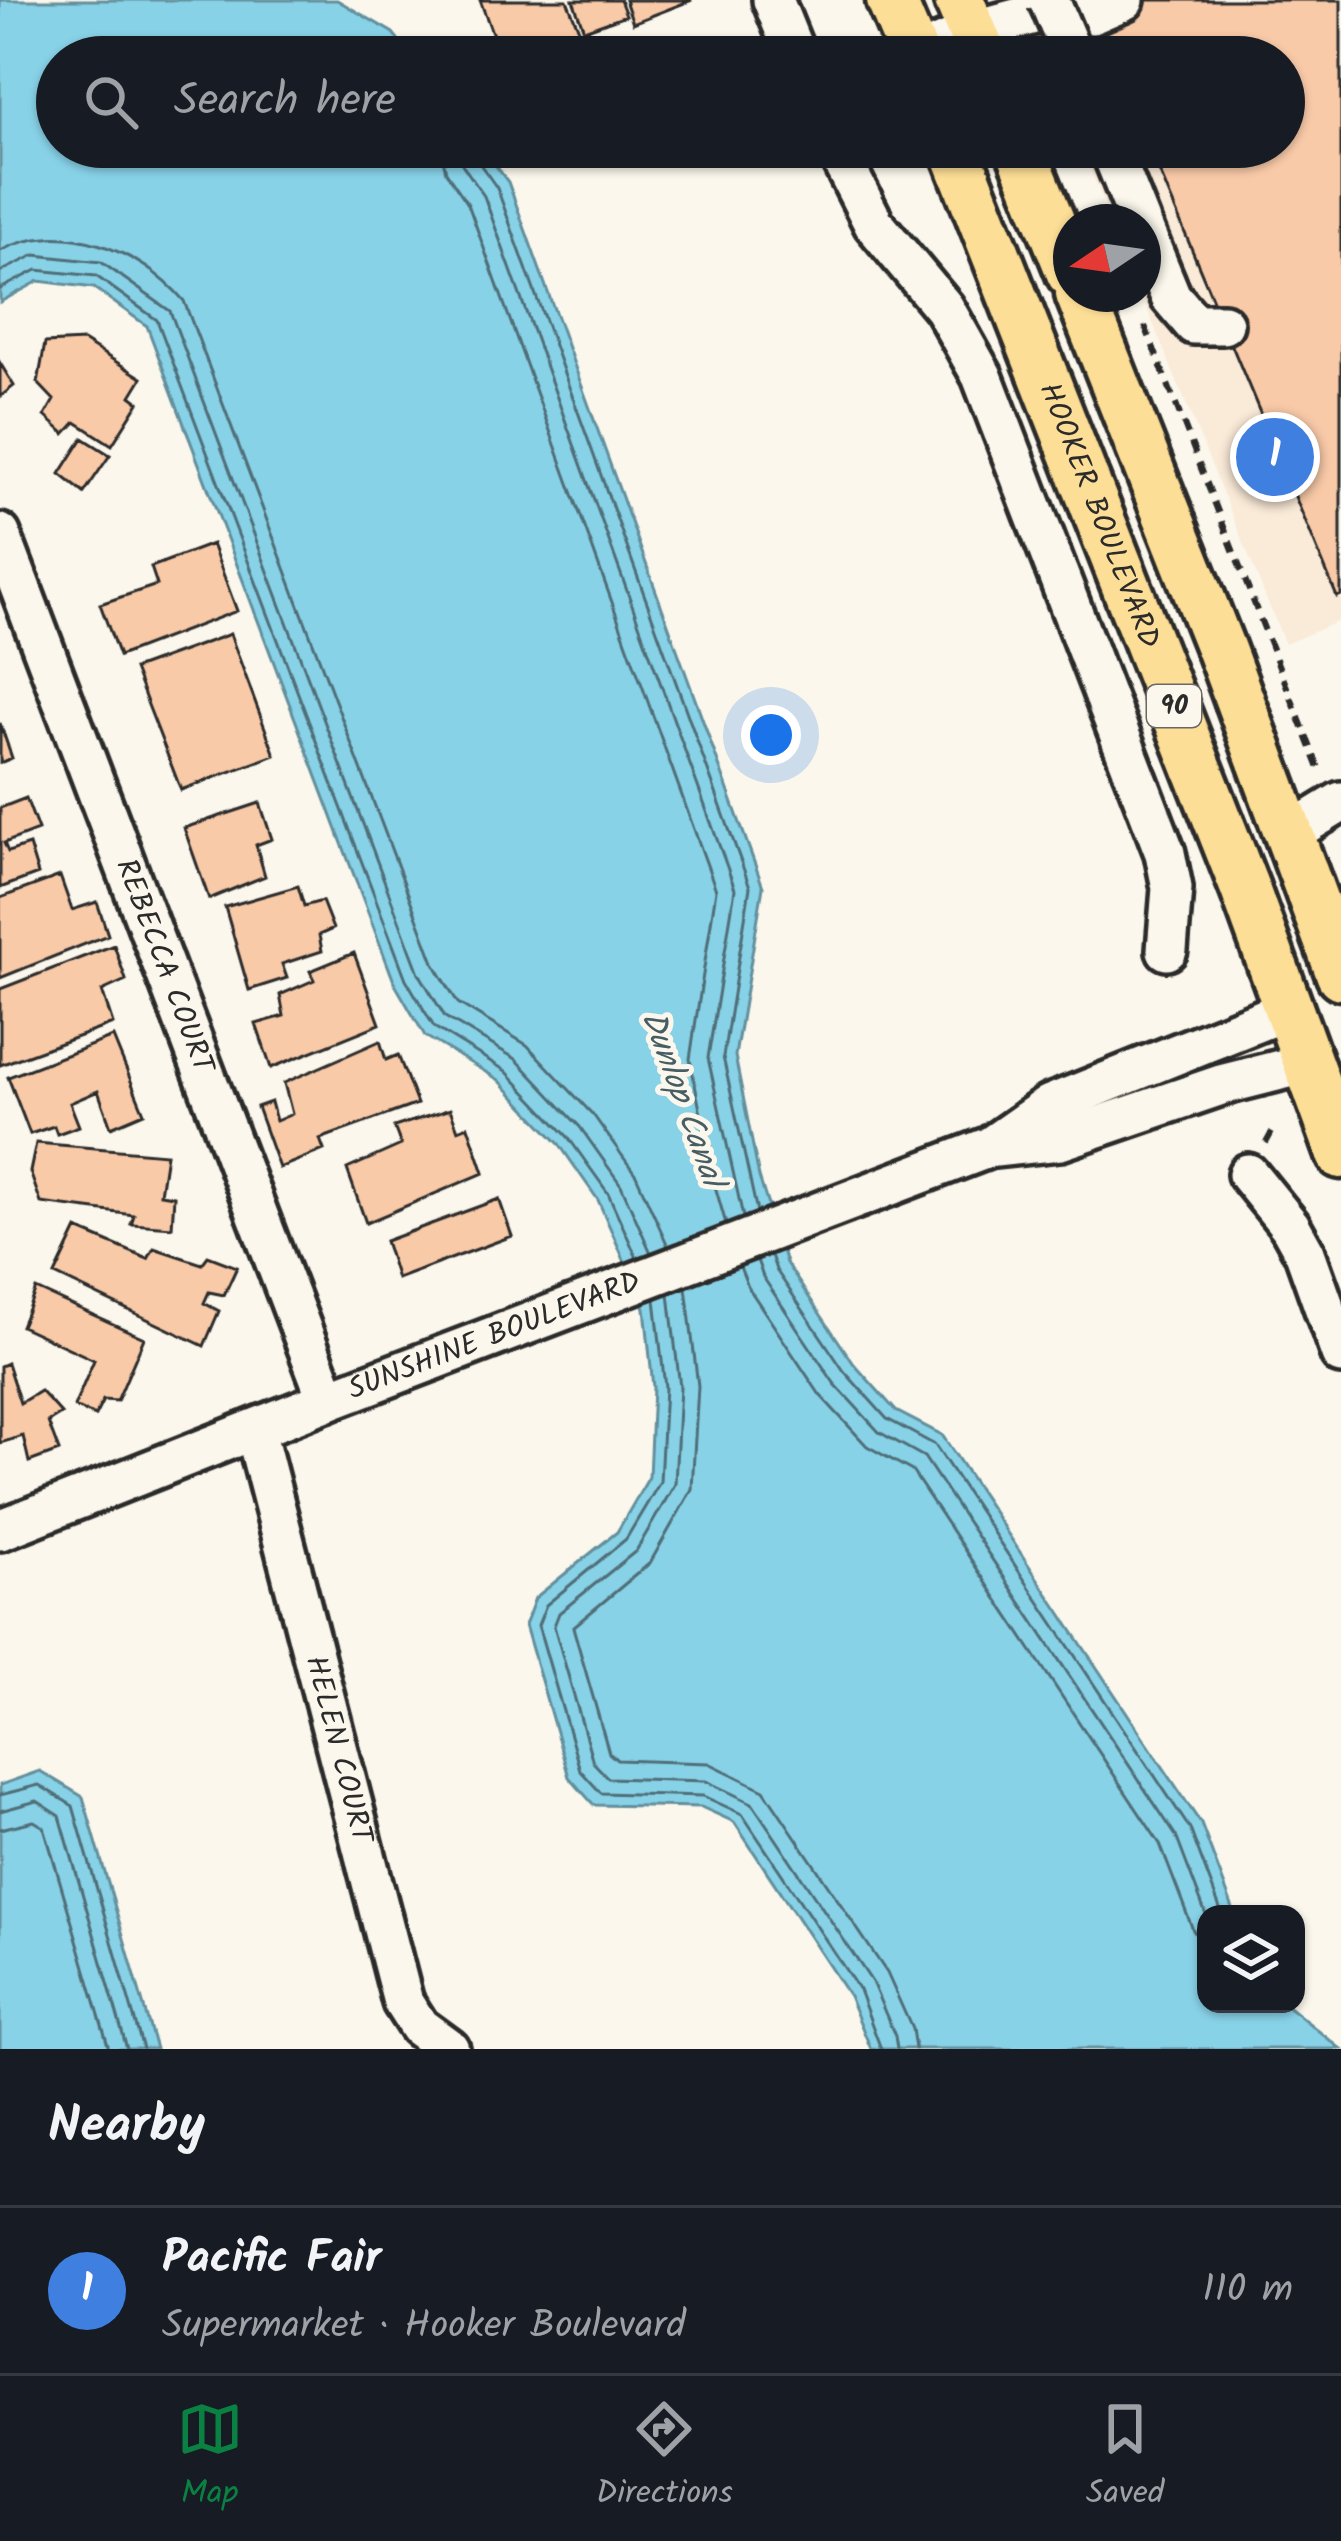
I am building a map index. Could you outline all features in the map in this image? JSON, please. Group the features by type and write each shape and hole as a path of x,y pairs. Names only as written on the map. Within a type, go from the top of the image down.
{"main road":[{"path":"891,0 906,36"},
{"name":"HOOKER BOULEVARD","path":"962,168 1289,1009 1325,1059 1341,1154"},
{"path":"1031,168 1053,226"},
{"name":"HOOKER BOULEVARD","path":"1086,312 1341,975"},
{"name":"SUNSHINE BOULEVARD","path":"1289,1009 1341,993"}],"street":[{"path":"772,0 787,36"},
{"path":"971,29 1009,0"},
{"path":"971,29 1068,24 1124,0"},
{"name":"HOOKER BOULEVARD","path":"846,168 874,224 944,308 982,376 1165,853 1172,888 1168,950"},
{"path":"1119,168 1133,204"},
{"path":"1161,273 1171,297 1194,324 1223,323"},
{"name":"REBECCA COURT","path":"0,534 328,1400"},
{"path":"1290,833 1337,804"},
{"name":"SUNSHINE BOULEVARD","path":"0,1530 990,1147 1050,1105 1289,1009"},
{"name":"SUNSHINE BOULEVARD","path":"990,1147 1060,1140 1221,1085 1325,1059"},
{"path":"1249,1174 1298,1239 1341,1354"},
{"name":"HELEN COURT","path":"255,1430 403,2002 419,2026 449,2049"}],"path":[{"path":"1141,316 1337,804"}],"shaded area":[{"path":"1021,0 1341,0 1341,620 1285,644 1148,312 1161,312 1161,204 1105,204 1090,168 1305,168 1305,36 1036,36"}],"water":[{"name":"Dunlop Canal","path":"0,0 337,0 395,36 36,36 36,168 498,168 508,182 763,887 735,1056 759,1177 786,1263 854,1364 896,1411 942,1435 1201,1824 1232,1905 1197,1905 1197,2013 1296,2013 1341,2049 871,2049 849,1996 734,1822 701,1807 594,1805 569,1777 525,1625 535,1598 617,1532 649,1477 653,1387 645,1308 598,1200 559,1144 499,1080 425,1036 395,984 147,326 94,288 39,281 0,302"},
{"path":"40,1771 83,1797 156,2049 0,2049 0,1785"}],"building":[{"path":"480,0 567,0 582,36 493,36"},
{"path":"573,0 620,0 626,15 584,30"},
{"path":"625,0 692,0 633,23"},
{"path":"1087,0 1341,0 1341,595 1337,597 1158,168 1305,168 1305,36 1102,36"},
{"path":"83,341 142,378 131,396 139,402 112,445 76,422 65,434 45,416 54,400 38,383 45,343"},
{"path":"0,363 14,386 0,397"},
{"path":"83,438 110,455 84,493 60,474"},
{"path":"212,544 237,611 119,656 100,604 157,585 151,567"},
{"path":"230,634 275,755 181,790 134,669"},
{"path":"0,723 12,758 0,763"},
{"path":"26,798 38,830 4,843 8,852 29,845 38,874 0,888 0,808"},
{"path":"260,803 272,839 256,845 265,876 209,899 184,828"},
{"path":"60,876 72,910 97,902 108,935 0,978 0,898"},
{"path":"298,886 304,906 322,901 333,929 319,935 322,951 282,964 287,978 249,990 225,907"},
{"path":"114,945 126,980 102,991 113,1024 0,1065 0,989"},
{"path":"354,953 380,1024 271,1068 256,1024 284,1016 280,995 314,980 310,971"},
{"path":"113,1037 144,1113 111,1127 98,1091 70,1103 79,1126 57,1134 54,1126 30,1134 8,1077"},
{"path":"380,1041 386,1060 398,1055 417,1104 320,1139 324,1150 279,1168 257,1107 271,1102 276,1121 292,1114 284,1083"},
{"path":"450,1109 458,1130 468,1126 484,1173 366,1223 347,1169 401,1145 394,1127"},
{"path":"36,1143 166,1154 160,1194 174,1196 172,1227 131,1224 134,1215 41,1203 30,1172"},
{"path":"499,1199 512,1236 397,1279 385,1241"},
{"path":"77,1229 148,1259 154,1248 202,1264 208,1256 237,1267 224,1295 209,1292 204,1303 219,1311 204,1346 55,1275"},
{"path":"36,1289 144,1338 117,1401 103,1400 95,1416 74,1407 94,1360 21,1326"},
{"path":"7,1363 20,1403 40,1391 61,1414 48,1422 59,1451 29,1462 23,1436 0,1443 0,1366"}],"place":[{"name":"Pacific Fair","path":"1275,457"}]}
